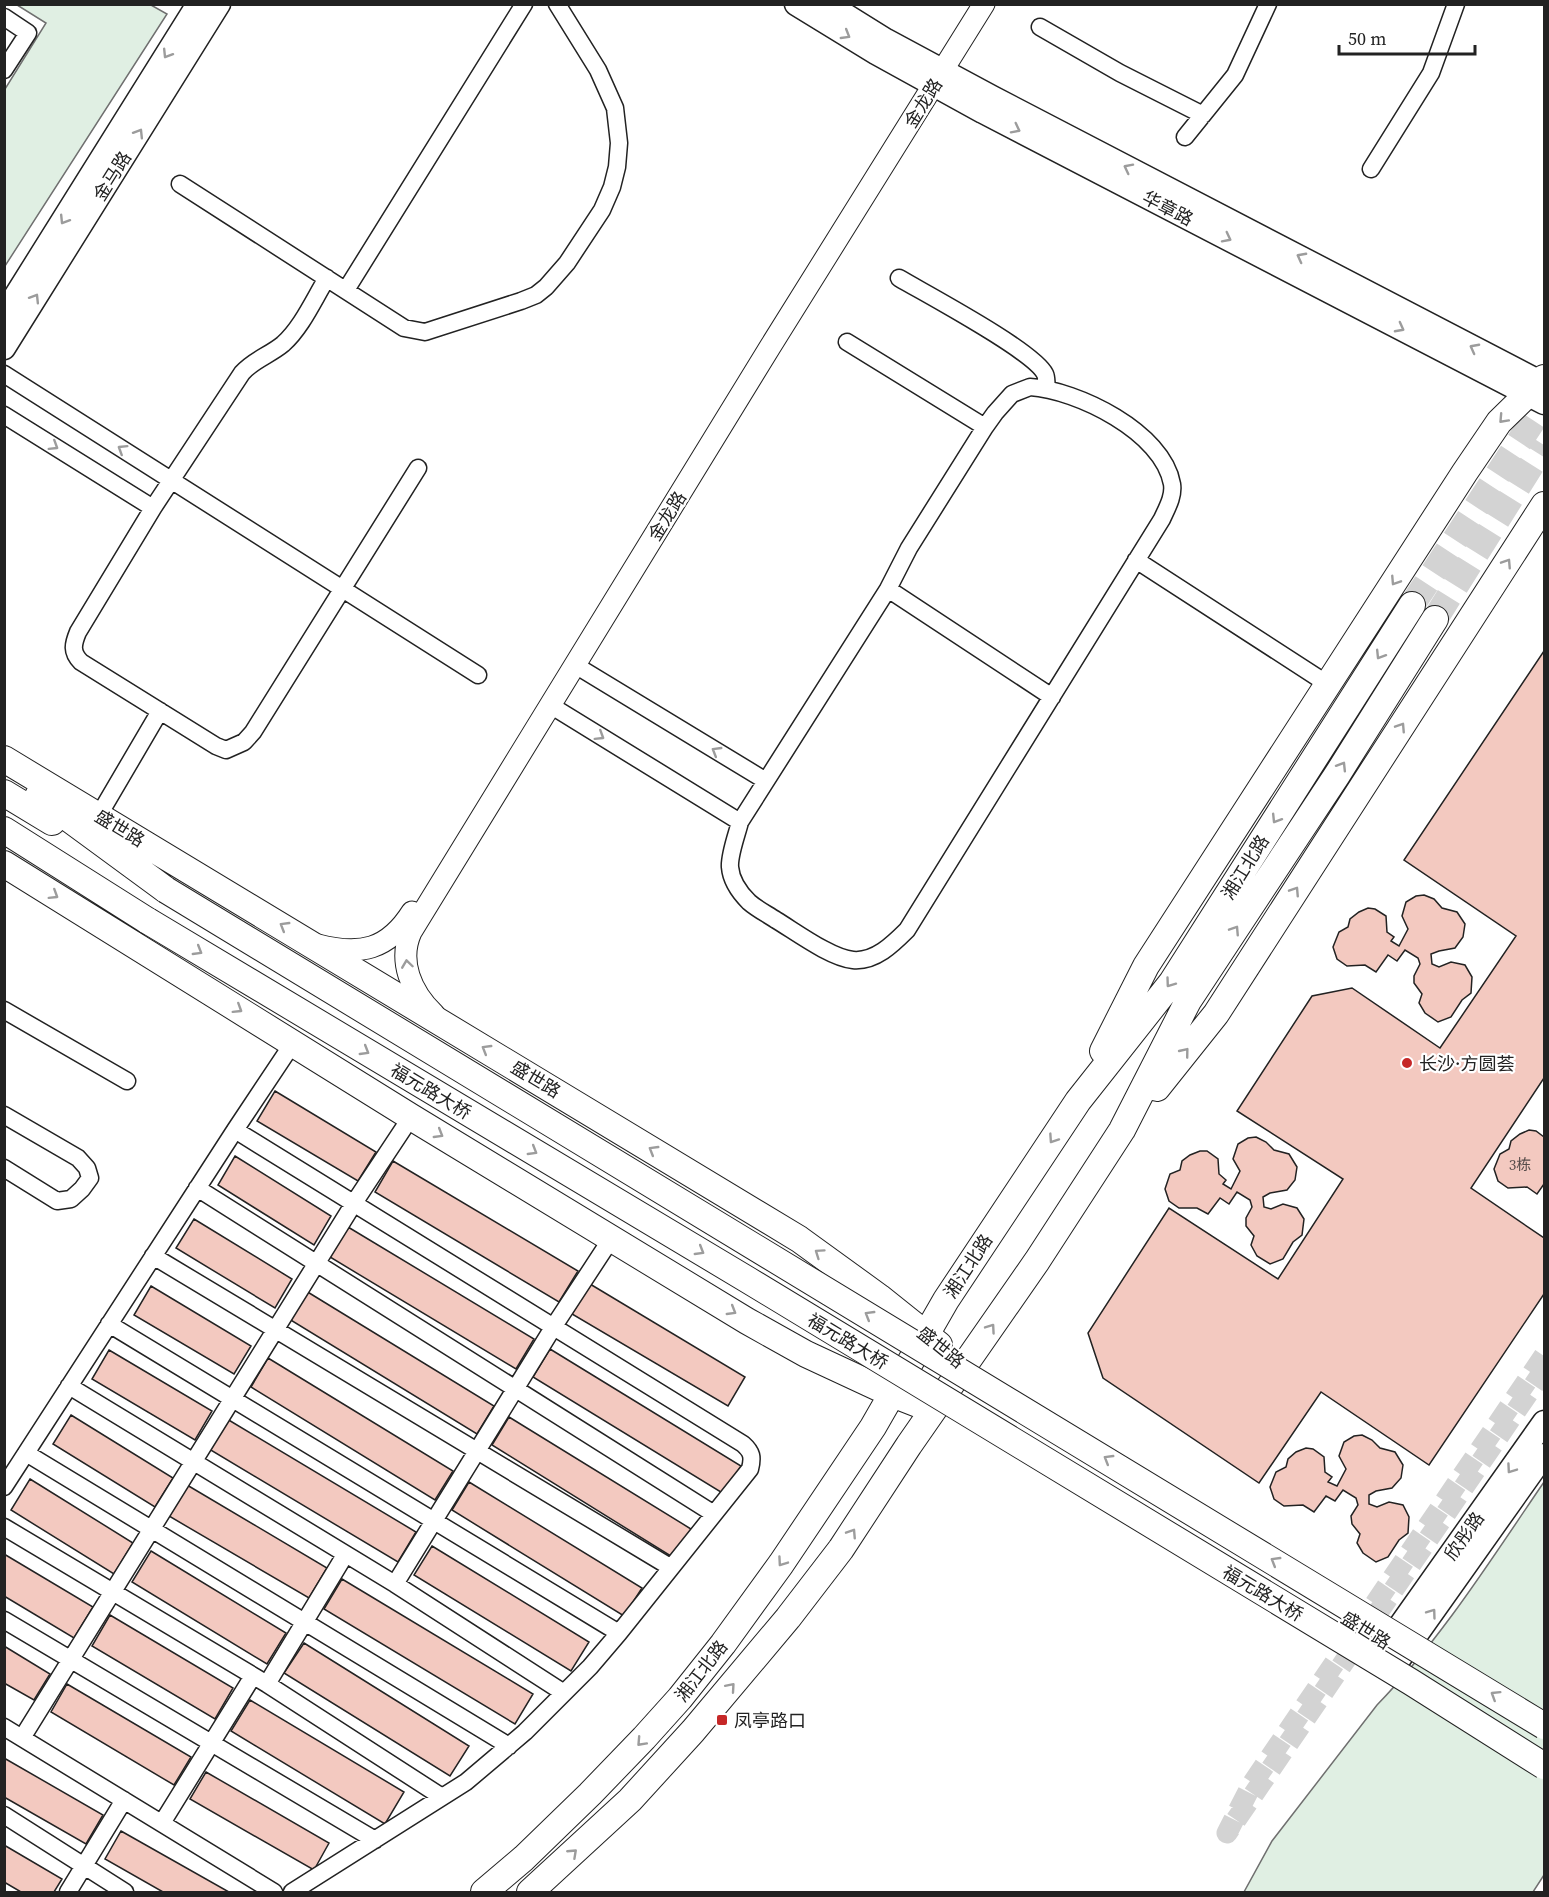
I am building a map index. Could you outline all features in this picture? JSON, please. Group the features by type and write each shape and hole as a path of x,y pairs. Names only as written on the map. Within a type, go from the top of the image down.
{"main road":[{"name":"金马路","path":"4,314 198,4"},
{"name":"金马路","path":"4,348 219,4"},
{"name":"华章路","path":"796,4 876,53 934,75"},
{"name":"华章路","path":"828,4 934,75 1540,388"},
{"path":"1078,1101 1146,966 1499,422 1540,388"},
{"path":"1122,1130 1216,1014 1545,505"},
{"name":"湘江北路","path":"484,1893 591,1794 644,1738 680,1698 723,1644 781,1564 873,1426 946,1300 1078,1101 1172,982 1412,605"},
{"name":"湘江北路","path":"530,1893 630,1800 746,1669 841,1550 933,1410 1037,1261 1122,1130 1188,1001 1337,775 1436,619"},
{"name":"盛世路","path":"4,759 799,1239 871,1291 964,1366 1041,1439 933,1410 892,1394 806,1354 411,1117 4,864"},
{"path":"4,771 166,890"},
{"path":"4,794 166,890"},
{"path":"4,830 148,921"},
{"path":"4,849 148,921"},
{"name":"福元路大桥","path":"166,890 1011,1400 1545,1726"},
{"name":"福元路大桥","path":"148,921 758,1286 1411,1682 1545,1766"},
{"name":"欣彤路","path":"1393,1652 1545,1422"},
{"name":"欣彤路","path":"1393,1652 1545,1455"},
{"name":"盛世路","path":"1295,1592 1393,1652"}],"street":[{"path":"345,290 524,4"},
{"path":"180,184 404,328 425,332 536,295 567,263 602,210 612,187 619,143 615,108 598,70 557,4"},
{"name":"金龙路","path":"451,1028 424,1005 415,990 405,962 406,944 411,932 770,347 934,75 971,4"},
{"name":"金龙路","path":"312,943 340,950 356,950 383,943 403,925 589,620 934,75 984,4"},
{"path":"1185,137 1234,75 1268,4"},
{"path":"1371,169 1431,73 1456,4"},
{"path":"4,17 28,33 4,70"},
{"path":"1040,27 1119,74 1203,116"},
{"path":"327,278 292,335 281,346 247,367 242,373 153,508 78,632 73,645 74,656 216,746 226,750 244,742 253,732 418,468"},
{"path":"899,278 1035,361 1046,375 1047,388"},
{"path":"847,342 986,427"},
{"path":"4,374 478,675"},
{"path":"1030,387 1047,388 1108,412 1141,434 1156,452 1166,470 1172,485 1170,501 1162,519 907,930 892,945 866,959 852,960 821,947 751,904 737,887 730,866 740,822 888,589 909,548 995,413 1012,394 1030,387"},
{"path":"4,415 153,508"},
{"path":"1136,560 1329,685"},
{"path":"888,589 1052,697"},
{"path":"575,665 766,781"},
{"path":"550,705 740,822"},
{"path":"99,815 160,711"},
{"path":"4,1010 128,1081"},
{"path":"4,1486 293,1043"},
{"path":"4,1115 78,1158 87,1168 90,1178 71,1199 57,1201 4,1168"},
{"path":"22,1738 316,1263 411,1117"},
{"path":"235,1130 743,1444 751,1450 753,1459 750,1469 619,1633 564,1693 509,1746 466,1782 292,1893"},
{"path":"197,1188 714,1514"},
{"path":"395,1584 554,1326 611,1239"},
{"path":"153,1256 670,1567"},
{"path":"109,1324 619,1633"},
{"path":"69,1386 395,1584 564,1693"},
{"path":"26,1453 509,1746"},
{"path":"4,1527 260,1680 442,1797"},
{"path":"162,1823 211,1743 304,1622 345,1555"},
{"path":"4,1620 375,1840"},
{"path":"4,1727 274,1893"},
{"path":"68,1893 124,1800"},
{"path":"4,1815 125,1893"}],"green space":[{"path":"17,5 151,5 167,14 5,266 5,89 46,23"},
{"path":"1544,1482 1544,1875 1533,1892 1244,1892 1272,1841 1377,1705 1445,1625"}],"building":[{"name":"长沙·方圆荟","path":"1544,651 1544,1078 1471,1188 1544,1238 1544,1294 1429,1465 1321,1392 1259,1483 1103,1378 1088,1333 1169,1208 1278,1279 1343,1179 1237,1111 1312,996 1352,988 1440,1048 1516,936 1404,860"},
{"path":"1424,895 1434,899 1442,908 1457,912 1465,924 1463,937 1455,948 1431,954 1432,964 1439,967 1451,962 1465,965 1472,977 1471,993 1462,1000 1451,1017 1438,1022 1425,1013 1419,1003 1422,994 1414,983 1414,976 1420,964 1418,958 1405,950 1397,961 1388,955 1376,972 1365,965 1347,966 1337,959 1333,947 1339,932 1348,927 1350,919 1368,908 1375,909 1386,916 1387,932 1394,937 1391,941 1399,946 1408,929 1402,916 1406,902 1416,896"},
{"path":"275,1091 376,1152 358,1181 257,1121"},
{"path":"1529,1130 1536,1131 1544,1137 1544,1184 1537,1194 1527,1187 1508,1188 1498,1181 1494,1169 1500,1154 1509,1149 1511,1141"},
{"path":"1256,1137 1266,1142 1274,1150 1289,1154 1297,1167 1295,1180 1287,1190 1270,1193 1263,1197 1264,1207 1271,1209 1283,1204 1297,1208 1304,1219 1302,1235 1293,1242 1283,1259 1270,1264 1257,1256 1251,1245 1254,1236 1246,1226 1246,1218 1252,1207 1250,1200 1237,1192 1229,1204 1220,1198 1208,1214 1197,1208 1179,1208 1169,1201 1165,1189 1170,1174 1180,1170 1182,1161 1200,1151 1207,1151 1218,1159 1219,1174 1226,1180 1223,1184 1231,1189 1240,1171 1233,1159 1238,1144 1248,1138"},
{"path":"235,1156 331,1216 314,1245 218,1185"},
{"path":"393,1161 578,1271 559,1302 375,1192"},
{"path":"194,1219 292,1279 275,1308 176,1248"},
{"path":"348,1227 534,1339 516,1369 330,1257"},
{"path":"590,1284 745,1377 728,1406 572,1314"},
{"path":"151,1286 251,1346 234,1374 134,1315"},
{"path":"306,1291 494,1406 477,1434 289,1319"},
{"path":"550,1349 741,1466 724,1494 533,1377"},
{"path":"109,1350 212,1411 195,1440 92,1379"},
{"path":"268,1358 453,1471 435,1500 251,1387"},
{"path":"71,1415 173,1478 155,1507 53,1444"},
{"path":"509,1417 691,1529 674,1558 492,1445"},
{"path":"227,1419 416,1532 398,1562 209,1449"},
{"path":"1362,1435 1372,1440 1380,1448 1395,1452 1403,1465 1401,1478 1392,1488 1369,1495 1369,1504 1377,1507 1389,1502 1403,1505 1409,1517 1408,1533 1399,1540 1388,1557 1376,1562 1363,1553 1357,1543 1360,1534 1352,1524 1351,1516 1358,1505 1356,1498 1343,1490 1335,1501 1326,1496 1314,1512 1303,1505 1284,1506 1274,1499 1270,1487 1276,1472 1286,1467 1288,1459 1296,1452 1306,1448 1313,1449 1324,1457 1325,1472 1332,1477 1328,1482 1337,1486 1346,1469 1339,1456 1344,1442 1354,1436"},
{"path":"30,1479 133,1543 114,1574 11,1510"},
{"path":"469,1482 642,1588 624,1616 452,1510"},
{"path":"187,1485 327,1568 309,1598 169,1516"},
{"path":"432,1546 589,1642 571,1671 414,1575"},
{"path":"151,1551 286,1633 267,1664 132,1582"},
{"path":"4,1554 93,1607 74,1638 4,1596"},
{"path":"342,1579 533,1694 515,1724 324,1609"},
{"path":"110,1615 233,1688 215,1719 92,1646"},
{"path":"304,1643 469,1746 450,1776 284,1673"},
{"path":"4,1646 50,1674 34,1700 4,1683"},
{"path":"67,1684 191,1757 174,1785 51,1712"},
{"path":"250,1700 404,1792 385,1824 231,1731"},
{"path":"4,1758 103,1815 86,1844 4,1797"},
{"path":"206,1772 329,1843 314,1870 190,1799"},
{"path":"121,1831 229,1892 163,1892 105,1859"},
{"path":"4,1845 62,1879 54,1892 21,1892 4,1882"}],"tunnel":[{"path":"1412,605 1544,404"},
{"path":"1435,619 1544,445"},
{"path":"1544,1356 1252,1784 1227,1833 1544,1370"}],"place":[{"name":"长沙·方圆荟","path":"1407,1063"},
{"name":"凤亭路口","path":"722,1720"}]}
